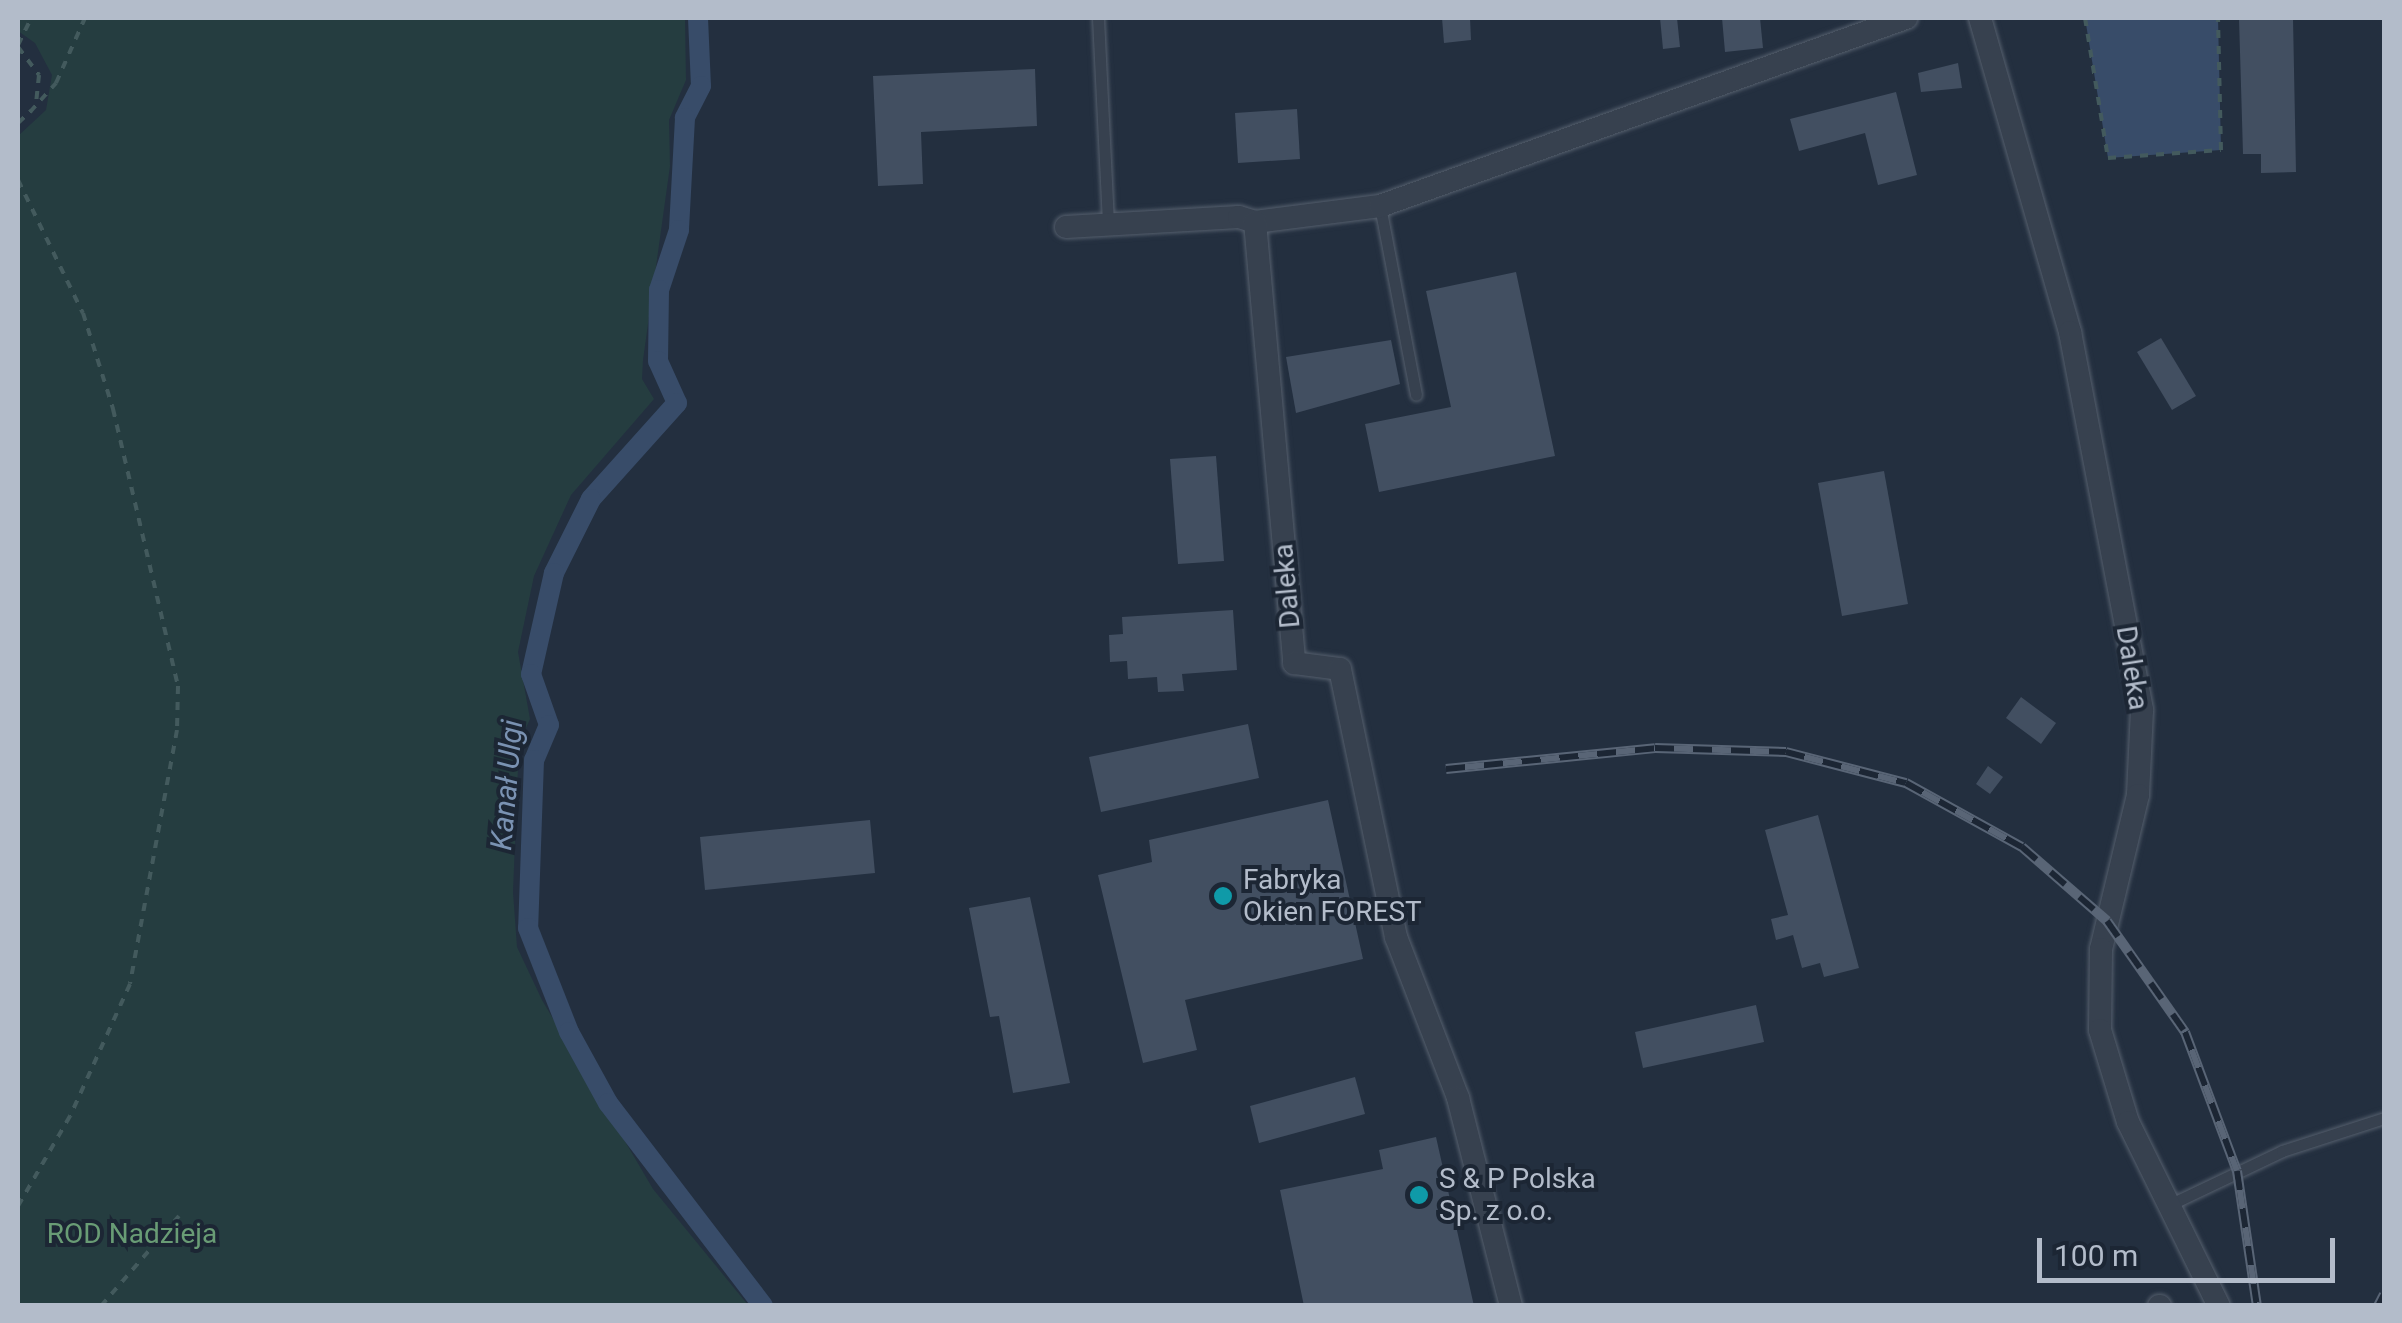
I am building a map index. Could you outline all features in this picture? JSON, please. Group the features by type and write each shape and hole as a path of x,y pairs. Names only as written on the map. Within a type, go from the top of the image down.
{"street":[{"path":"1066,227 1239,217 1255,222 1380,206 1906,18"},
{"name":"Daleka","path":"1980,18 2070,332 2142,710 2138,795 2097,987 2109,1072 2218,1306"},
{"name":"Daleka","path":"1255,222 1294,663 1340,668 1396,936 1458,1098 1512,1306"}],"lane":[{"path":"1098,18 1108,224"},
{"path":"1380,206 1416,394"},
{"path":"2169,1206 2301,1144 2384,1118"}],"path":[{"path":"30,112 40,75 18,46 31,18"},
{"path":"18,123 56,83 85,18"},
{"path":"2085,18 2108,158 2220,150 2218,18"},
{"path":"18,180 83,314 113,410 178,686 177,730 130,984 70,1116 18,1206"},
{"path":"101,1306 179,1216"}],"green space":[{"name":"ROD Nadzieja","path":"18,18 685,18 686,80 669,120 670,166 643,360 642,379 654,399 571,495 534,576 518,652 530,719 519,743 513,892 517,947 542,1000 653,1189 748,1305 18,1305 18,136 46,110 52,75 35,43 18,31"}],"water":[{"path":"2085,18 2218,18 2221,150 2108,158"}],"building":[{"path":"1442,18 1470,18 1471,40 1444,43"},
{"path":"1660,18 1677,18 1680,47 1663,49"},
{"path":"1722,18 1760,18 1763,48 1725,52"},
{"path":"2239,18 2293,18 2296,172 2261,173 2261,154 2243,154"},
{"path":"1958,63 1962,88 1921,92 1918,73"},
{"path":"1035,69 1037,126 921,132 923,184 878,186 873,76"},
{"path":"1896,92 1917,175 1878,185 1865,133 1799,151 1790,119"},
{"path":"1297,109 1300,159 1238,163 1235,113"},
{"path":"1516,272 1555,456 1379,492 1365,424 1451,407 1426,291"},
{"path":"2161,338 2196,396 2172,410 2137,352"},
{"path":"1391,340 1400,384 1296,413 1286,357"},
{"path":"1216,456 1224,561 1178,564 1170,459"},
{"path":"1884,471 1908,604 1842,616 1818,483"},
{"path":"1233,610 1237,670 1182,674 1184,691 1158,692 1157,677 1128,679 1127,661 1110,662 1109,635 1123,634 1122,617"},
{"path":"2021,697 2056,723 2041,744 2006,718"},
{"path":"1248,724 1259,778 1101,812 1089,757"},
{"path":"1988,766 2003,777 1990,794 1976,784"},
{"path":"1328,800 1363,959 1185,1000 1197,1050 1143,1063 1098,875 1152,862 1149,840"},
{"path":"1818,815 1859,968 1824,977 1820,963 1802,968 1793,935 1776,940 1771,919 1788,915 1765,830"},
{"path":"870,820 875,873 705,890 700,837"},
{"path":"1030,897 1070,1083 1013,1093 999,1016 990,1017 969,908"},
{"path":"1756,1005 1764,1042 1643,1068 1635,1032"},
{"path":"1355,1077 1365,1114 1259,1143 1250,1106"},
{"path":"1436,1137 1474,1306 1304,1306 1280,1190 1383,1169 1379,1150"}],"waterway":[{"name":"Kanał Ulgi","path":"698,18 701,86 685,118 679,230 659,290 658,361 677,403 591,499 554,573 531,674 549,725 534,760 528,928 569,1032 608,1103 763,1306"}],"railway":[{"path":"1446,769 1655,748 1786,752 1906,783 2022,847 2107,921 2185,1032 2237,1171 2257,1306"},
{"path":"2378,1306 2384,1294"}],"place":[{"name":"Fabryka Okien FOREST","path":"1223,896"},
{"name":"S & P Polska Sp. z o.o.","path":"1419,1195"}]}
